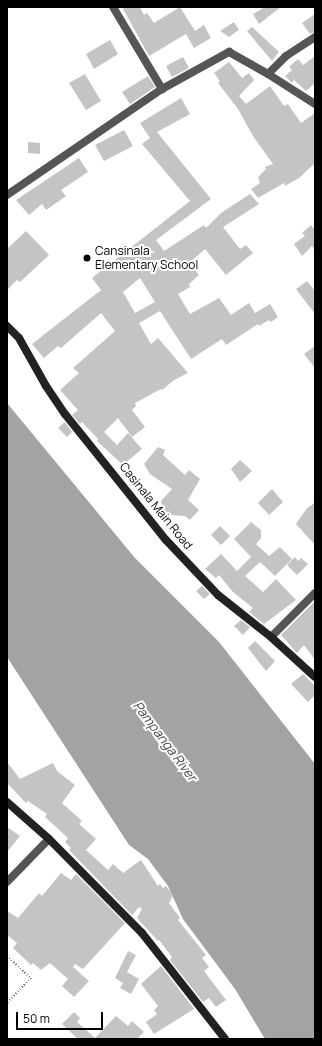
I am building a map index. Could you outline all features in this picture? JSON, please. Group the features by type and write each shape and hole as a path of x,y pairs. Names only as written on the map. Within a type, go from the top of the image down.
{"street":[{"path":"113,7 162,89"},
{"path":"268,74 286,56 315,37"},
{"path":"7,195 162,89 229,52 268,74 315,104"},
{"name":"Casinala Main Road","path":"7,326 19,338 46,386 65,414 166,540 218,595 271,637 315,676"},
{"path":"271,637 315,592"},
{"path":"7,802 49,839 142,934 225,1039"},
{"path":"7,882 49,839"}],"path":[{"path":"7,956 31,978 7,1003"}],"water":[{"name":"Pampanga River","path":"7,403 135,558 219,642 315,764 315,1039 265,1039 235,989 183,919 168,886 148,859 129,845 7,657"}],"building":[{"path":"122,7 140,7 144,15 147,13 154,23 180,7 195,31 204,25 211,38 194,48 186,34 149,56"},
{"path":"265,7 281,7 259,24 253,14"},
{"path":"315,14 315,32 310,34 302,23"},
{"path":"234,22 239,30 229,37 220,31"},
{"path":"252,27 279,52 272,61 247,31"},
{"path":"110,40 118,54 94,69 86,54"},
{"path":"315,56 315,83 306,91 294,80 292,83 285,76 292,70 289,67 298,59 303,65"},
{"path":"183,57 189,68 172,77 166,66"},
{"path":"229,62 242,78 249,73 254,80 239,96 246,104 270,86 284,106 288,104 301,123 315,113 315,163 299,178 285,186 284,183 258,198 251,189 260,183 258,177 266,169 265,167 273,164 253,136 238,109 218,83 220,81 214,73"},
{"path":"85,74 101,101 86,110 69,83"},
{"path":"148,76 155,87 130,104 122,92"},
{"path":"181,98 190,114 157,132 211,199 156,240 164,251 204,225 206,228 221,213 250,194 259,204 223,227 240,249 246,245 253,253 226,275 205,249 189,263 199,275 189,284 190,287 178,294 190,314 219,298 231,315 249,303 255,313 270,304 278,317 271,322 269,320 259,326 258,324 226,345 222,339 191,359 160,311 139,323 151,344 158,338 188,373 174,380 162,390 161,389 135,403 136,406 132,410 145,427 132,437 118,418 104,432 117,445 128,433 142,449 123,465 97,441 98,439 82,422 80,424 72,415 78,410 60,390 79,373 73,368 115,331 101,313 61,348 58,346 44,358 32,344 101,290 92,278 190,201 142,144 150,138 140,123","holes":["140,278 155,302 135,313 123,292"]},
{"path":"124,130 133,146 104,161 95,145"},
{"path":"28,142 40,143 40,154 28,153"},
{"path":"79,158 88,172 61,190 66,196 46,210 42,204 29,215 16,200"},
{"path":"311,225 315,230 315,250 312,246 302,256 294,244 305,236 302,233"},
{"path":"26,231 49,255 20,282 17,280 7,290 7,249"},
{"path":"307,281 315,291 315,314 296,289"},
{"path":"315,346 315,368 304,354"},
{"path":"65,422 72,432 67,437 58,428"},
{"path":"158,447 165,450 163,455 185,475 189,470 200,479 188,500 199,510 190,520 185,516 169,515 162,508 161,501 172,489 150,474 144,464"},
{"path":"240,460 252,471 240,482 231,469"},
{"path":"272,489 283,502 269,515 258,503"},
{"path":"315,503 315,545 296,524 307,508"},
{"path":"251,522 261,530 261,538 256,544 269,556 280,547 292,559 275,576 260,562 245,576 263,592 276,579 296,600 264,624 249,612 253,608 233,592 219,575 216,578 205,569 221,554 237,571 251,557 234,539"},
{"path":"220,526 230,536 221,545 211,535"},
{"path":"295,557 298,561 301,558 308,564 297,575 287,565"},
{"path":"202,586 210,594 204,599 196,591"},
{"path":"315,601 315,660 304,645 297,653 281,635"},
{"path":"241,620 250,627 243,635 234,626"},
{"path":"255,641 275,661 266,671 248,648"},
{"path":"303,674 315,686 315,695 308,702 291,684"},
{"path":"7,762 20,779 53,763 57,771 75,785 62,803 82,821 79,824 96,839 86,850 108,870 113,864 123,873 141,860 158,886 160,884 163,888 166,886 173,895 169,903 180,918 178,920 206,955 202,958 209,967 204,971 226,1000 216,1007 209,998 203,1002 170,960 172,957 159,940 158,941 137,918 142,909 139,907 132,915 69,850 71,848 65,842 68,838 45,817 47,814 28,801 26,803 7,783"},
{"path":"7,827 20,836 7,852"},
{"path":"61,873 71,880 76,874 125,923 83,969 75,964 73,967 89,981 74,997 62,986 68,979 50,963 41,970 33,963 31,965 13,948 17,943 7,935 7,911 18,918 39,893 42,896"},
{"path":"128,951 136,955 127,972 139,979 131,994 120,988 123,983 115,978"},
{"path":"161,966 194,1009 154,1034 146,1022 157,1014 154,1010 158,1006 141,984"},
{"path":"74,1012 80,1018 77,1022 95,1038 116,1016 128,1026 132,1021 144,1032 137,1039 78,1039 62,1024"}],"place":[{"name":"Cansinala Elementary School","path":"87,258"}]}
